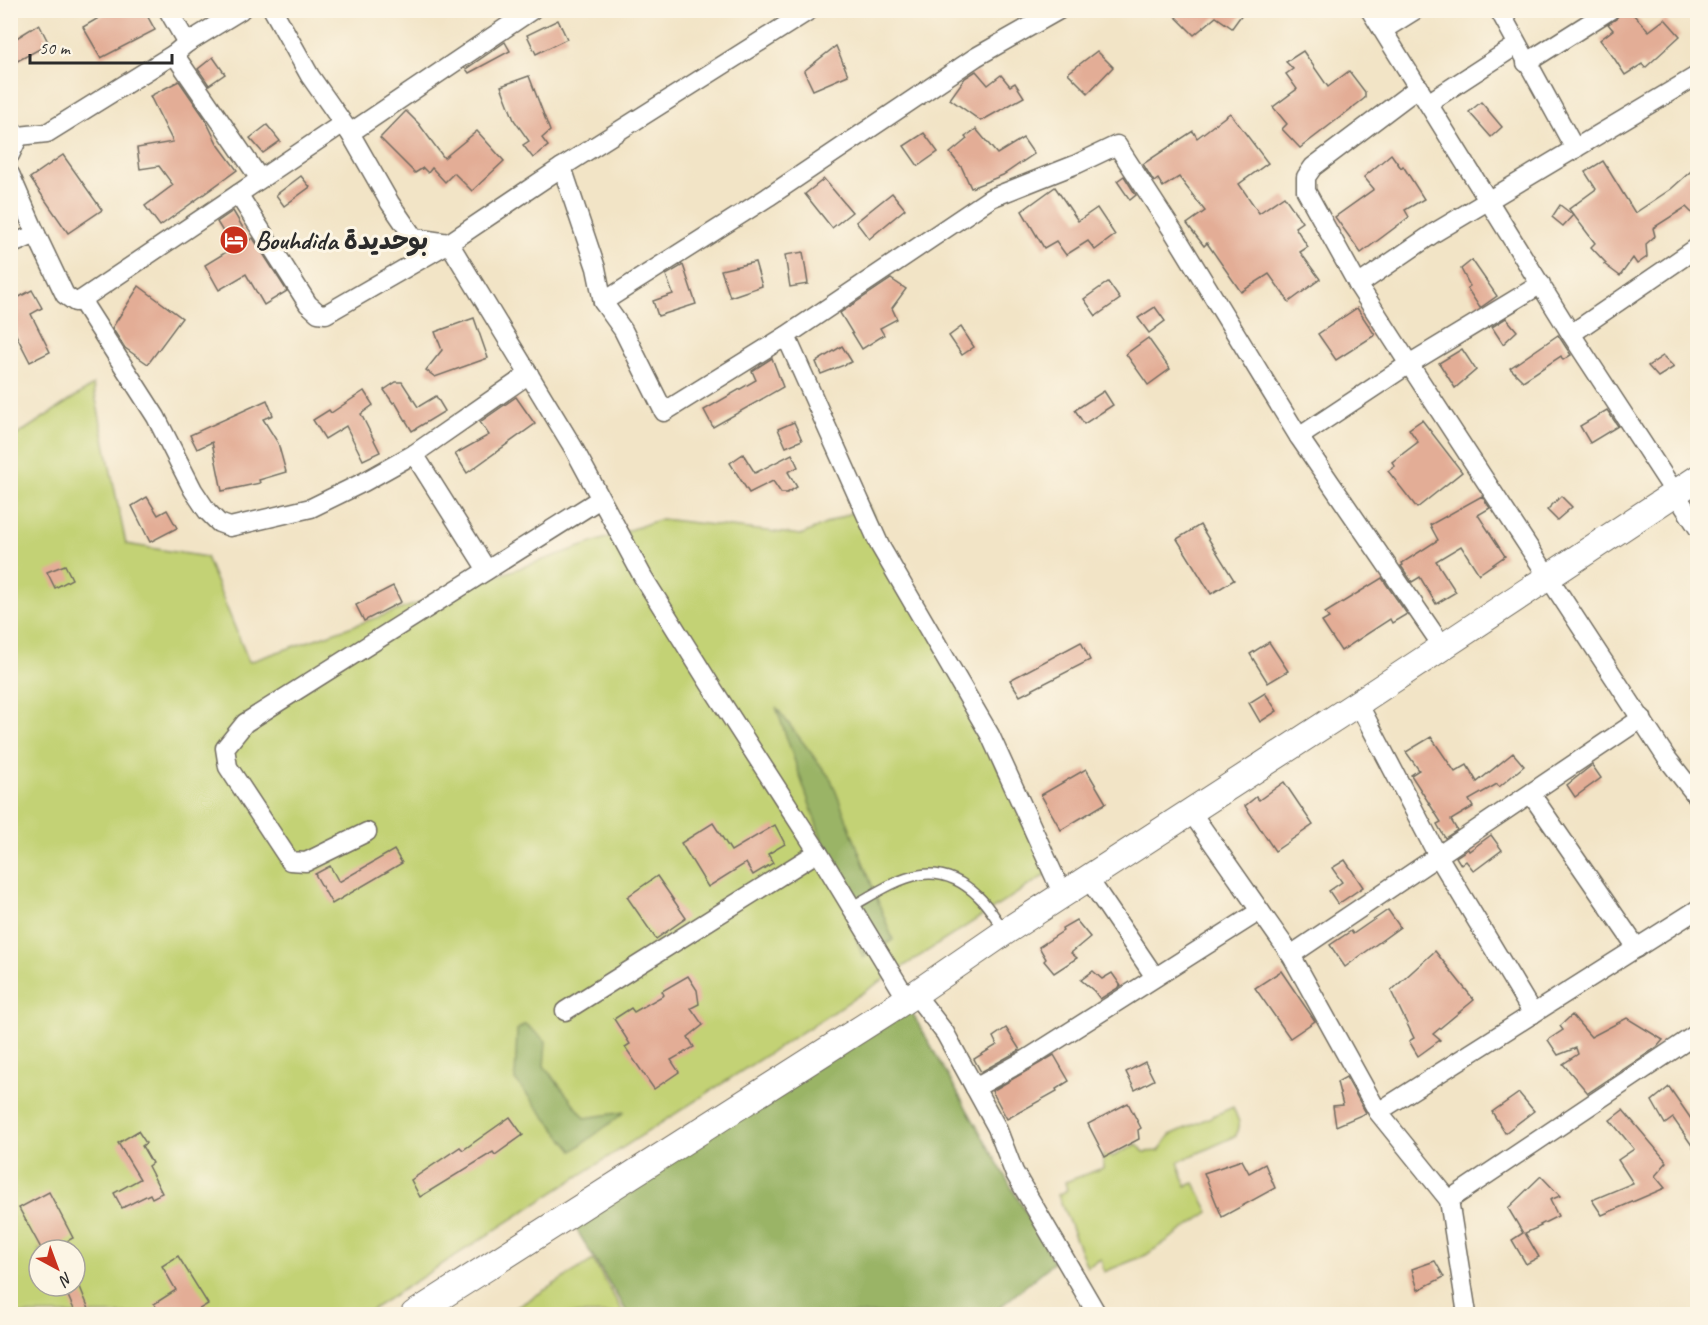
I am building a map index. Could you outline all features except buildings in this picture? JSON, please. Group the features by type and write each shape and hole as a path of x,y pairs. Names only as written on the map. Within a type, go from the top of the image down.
{"street":[{"path":"168,10 180,49 260,179"},
{"path":"10,155 15,133 47,133 241,10"},
{"path":"273,10 310,76 346,128 390,203 414,238 449,243"},
{"path":"10,174 65,295 75,302 260,179 346,128 532,10"},
{"path":"238,194 308,304 318,313 326,314 449,243 562,167 810,10"},
{"path":"603,302 768,197 976,57 1059,10"},
{"path":"1370,10 1571,334 1698,528"},
{"path":"1383,30 1414,10"},
{"path":"1499,10 1575,149"},
{"path":"1527,63 1610,10"},
{"path":"1517,45 1424,95 1313,167 1306,177 1306,191 1358,285 1408,364 1666,757 1698,798"},
{"path":"1358,285 1434,232 1698,75"},
{"path":"562,167 596,268 603,302 623,330 664,412 786,336 991,198 1077,164 1117,145 1173,231 1299,437 1443,646"},
{"path":"10,245 36,234"},
{"path":"449,243 573,447 644,577 711,686 851,907 911,996 945,1034 997,1128 1014,1172 1097,1314"},
{"path":"1571,334 1698,248"},
{"path":"1299,437 1408,364 1541,285"},
{"path":"81,300 156,417 193,490 207,511 219,523 230,527 311,508 364,482 414,454 529,374"},
{"path":"786,336 880,546 990,735 1063,895"},
{"path":"414,454 487,570"},
{"path":"414,1314 911,996 1005,932 1358,704 1547,576 1698,478"},
{"path":"367,832 306,862 290,861 228,767 225,747 244,723 600,499"},
{"path":"1358,704 1438,856 1533,1014"},
{"path":"1291,955 1642,718"},
{"path":"1531,794 1637,948"},
{"path":"1191,812 1291,955 1377,1112 1449,1200 1467,1314"},
{"path":"565,1011 818,852"},
{"path":"1088,878 1155,977"},
{"path":"1377,1112 1698,909"},
{"path":"975,1088 1027,1059 1260,911"},
{"path":"1449,1200 1698,1033"}],"lane":[{"path":"851,907 898,880 916,874 940,875 969,888 980,897 1005,932"}],"green space":[{"path":"93,385 126,544 206,557 249,662 661,519 801,535 868,505 1050,872 365,1314 11,1314 11,439"},
{"path":"776,707 831,779 893,940 863,958"},
{"path":"911,1011 1054,1262 992,1314 628,1314 567,1214"},
{"path":"525,1024 546,1041 544,1066 585,1118 625,1112 573,1151 515,1080 517,1030"},
{"path":"1233,1107 1239,1122 1236,1136 1178,1162 1186,1186 1194,1183 1209,1212 1146,1255 1104,1272 1101,1259 1087,1267 1058,1195 1067,1190 1065,1182 1103,1168 1103,1155 1107,1153 1112,1157 1137,1144 1144,1152 1159,1151 1170,1135"},
{"path":"593,1260 624,1314 506,1314"}],"place":[{"name":"Bouhdida بوحديدة","path":"234,240"}]}
